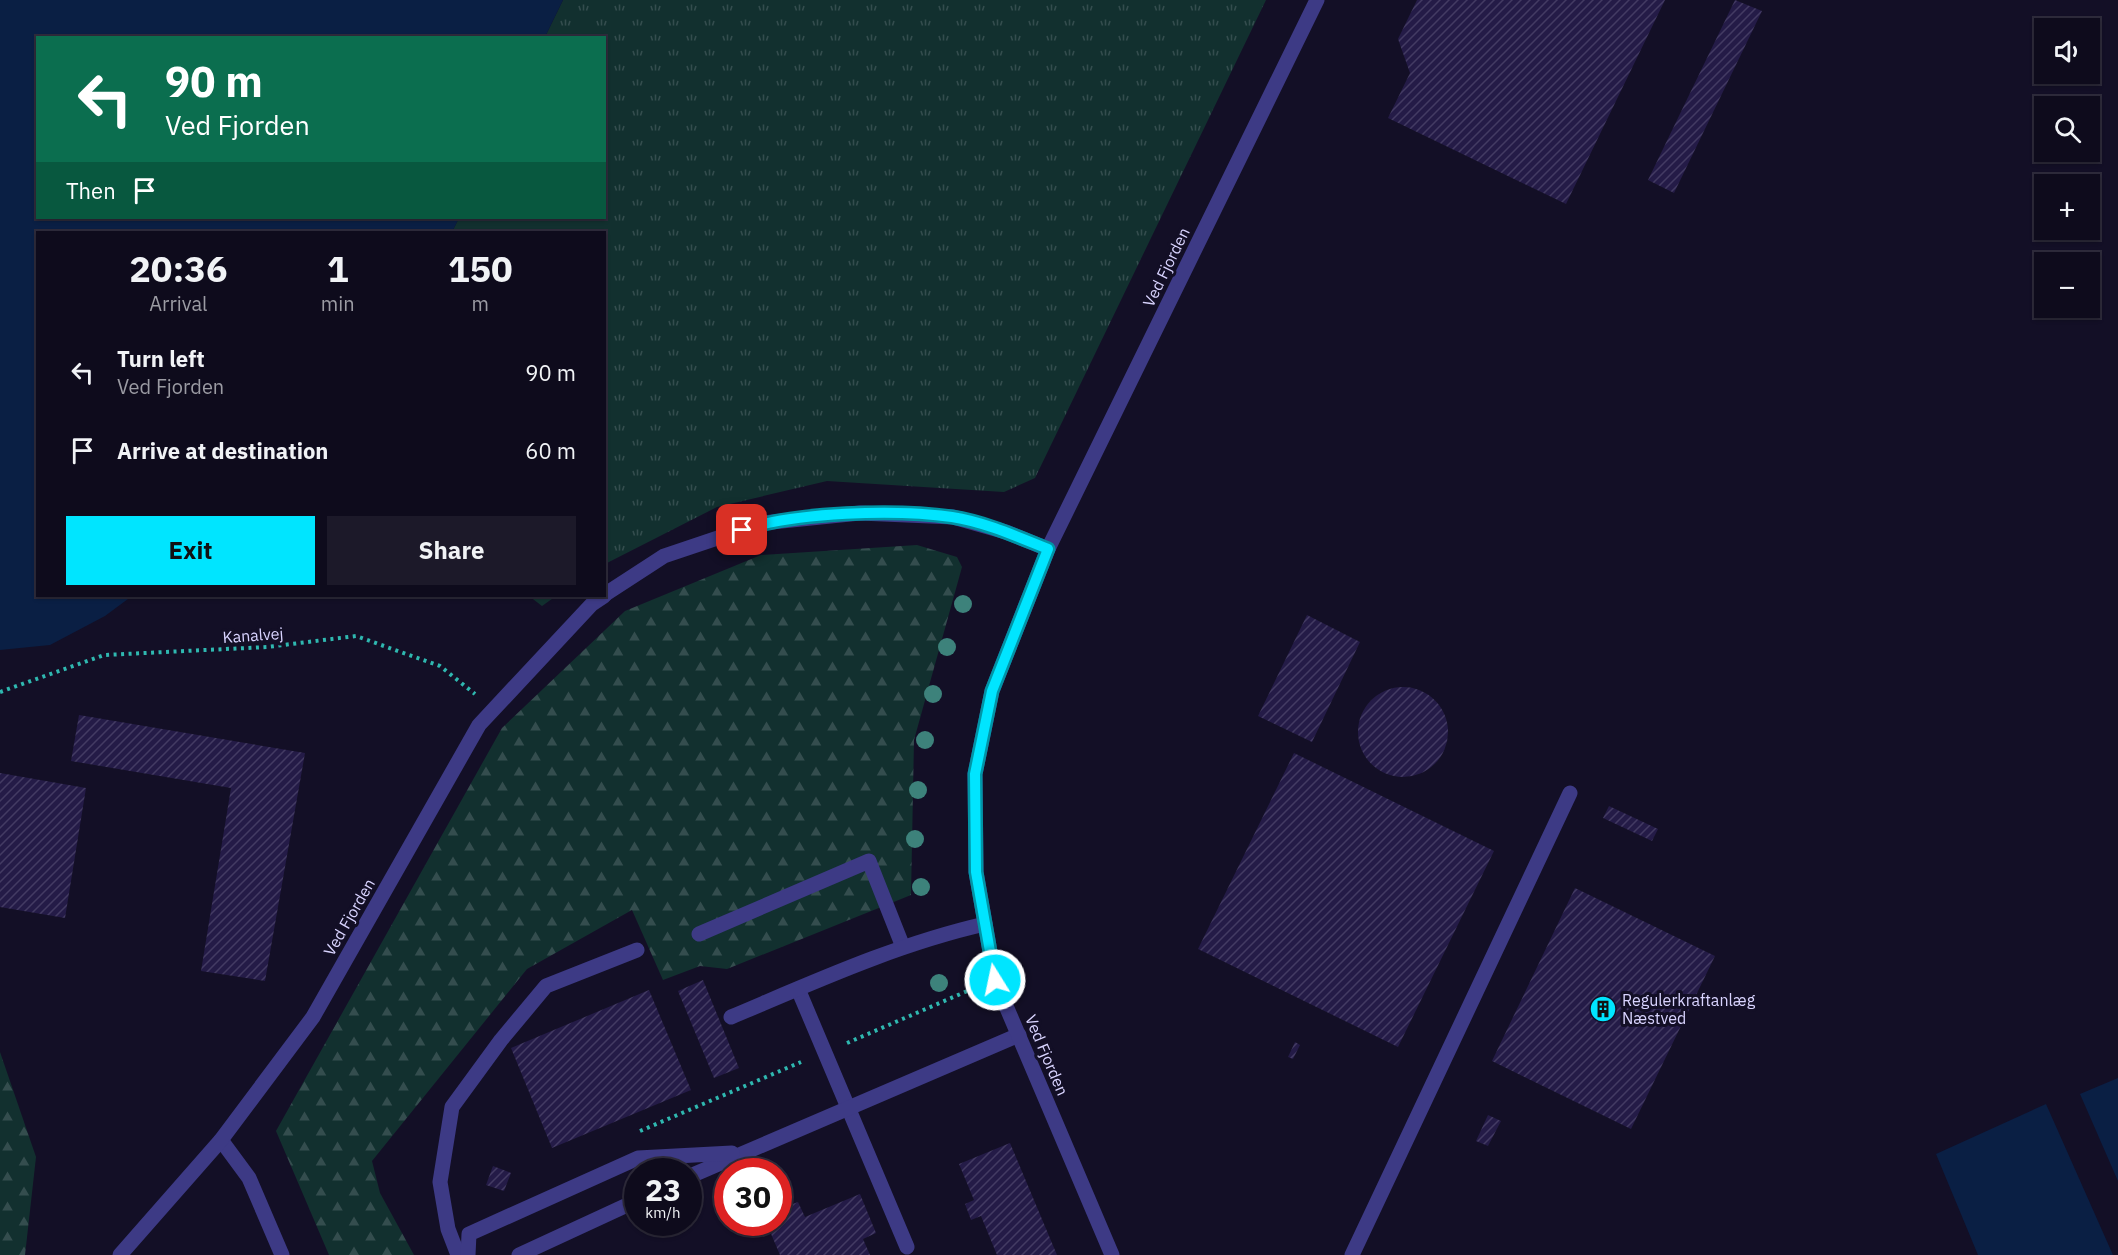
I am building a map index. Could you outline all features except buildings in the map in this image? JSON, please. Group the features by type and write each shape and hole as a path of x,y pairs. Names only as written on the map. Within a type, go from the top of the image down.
{"street":[{"name":"Ved Fjorden","path":"1112,1255 995,980 976,872 975,774 992,691 1048,549 1317,0"},
{"name":"Ved Fjorden","path":"606,594 664,556 762,523 860,513 953,518 1006,532 1048,549"},
{"name":"Ved Fjorden","path":"120,1255 221,1140 314,1017 479,725 592,604 601,597"},
{"path":"1352,1255 1570,793"},
{"path":"699,934 869,861 903,947"},
{"path":"731,1017 903,947 939,934 985,924"},
{"path":"458,1255 448,1229 440,1182 452,1107 501,1040 546,986 637,950"},
{"path":"798,989 907,1247"},
{"path":"702,1171 1019,1035"},
{"path":"221,1140 249,1178 282,1255"},
{"path":"468,1255 469,1234 638,1158 742,1153"},
{"path":"519,1255 624,1206"}],"path":[{"name":"Kanalvej","path":"0,692 104,655 267,647 356,636 440,666 493,708"},
{"path":"638,1132 995,980"}],"green space":[{"path":"563,0 1266,0 1035,478 1004,492 827,481 717,507 606,563 606,231 452,231 458,219 606,219 606,36 545,36"},
{"path":"917,545 957,557 962,567 914,740 911,895 727,969 700,966 663,980 632,910 527,969 372,1161 380,1193 414,1255 329,1255 276,1131 502,728 625,611 761,555"},
{"path":"530,597 555,597 542,606"},
{"path":"0,1052 36,1157 25,1255 0,1255"}],"water":[{"path":"0,0 563,0 545,36 36,36 36,219 458,219 452,231 36,231 36,597 131,597 105,616 50,645 0,650"},
{"path":"2118,1078 2118,1181 2080,1094"},
{"path":"2046,1104 2113,1255 1978,1255 1936,1154"}],"place":[{"name":"Regulerkraftanlæg Næstved","path":"1603,1009"}],"route":[{"path":"742,530 762,523 860,513 953,518 1006,532 1048,549 992,691 975,774 976,872 995,980"}]}
